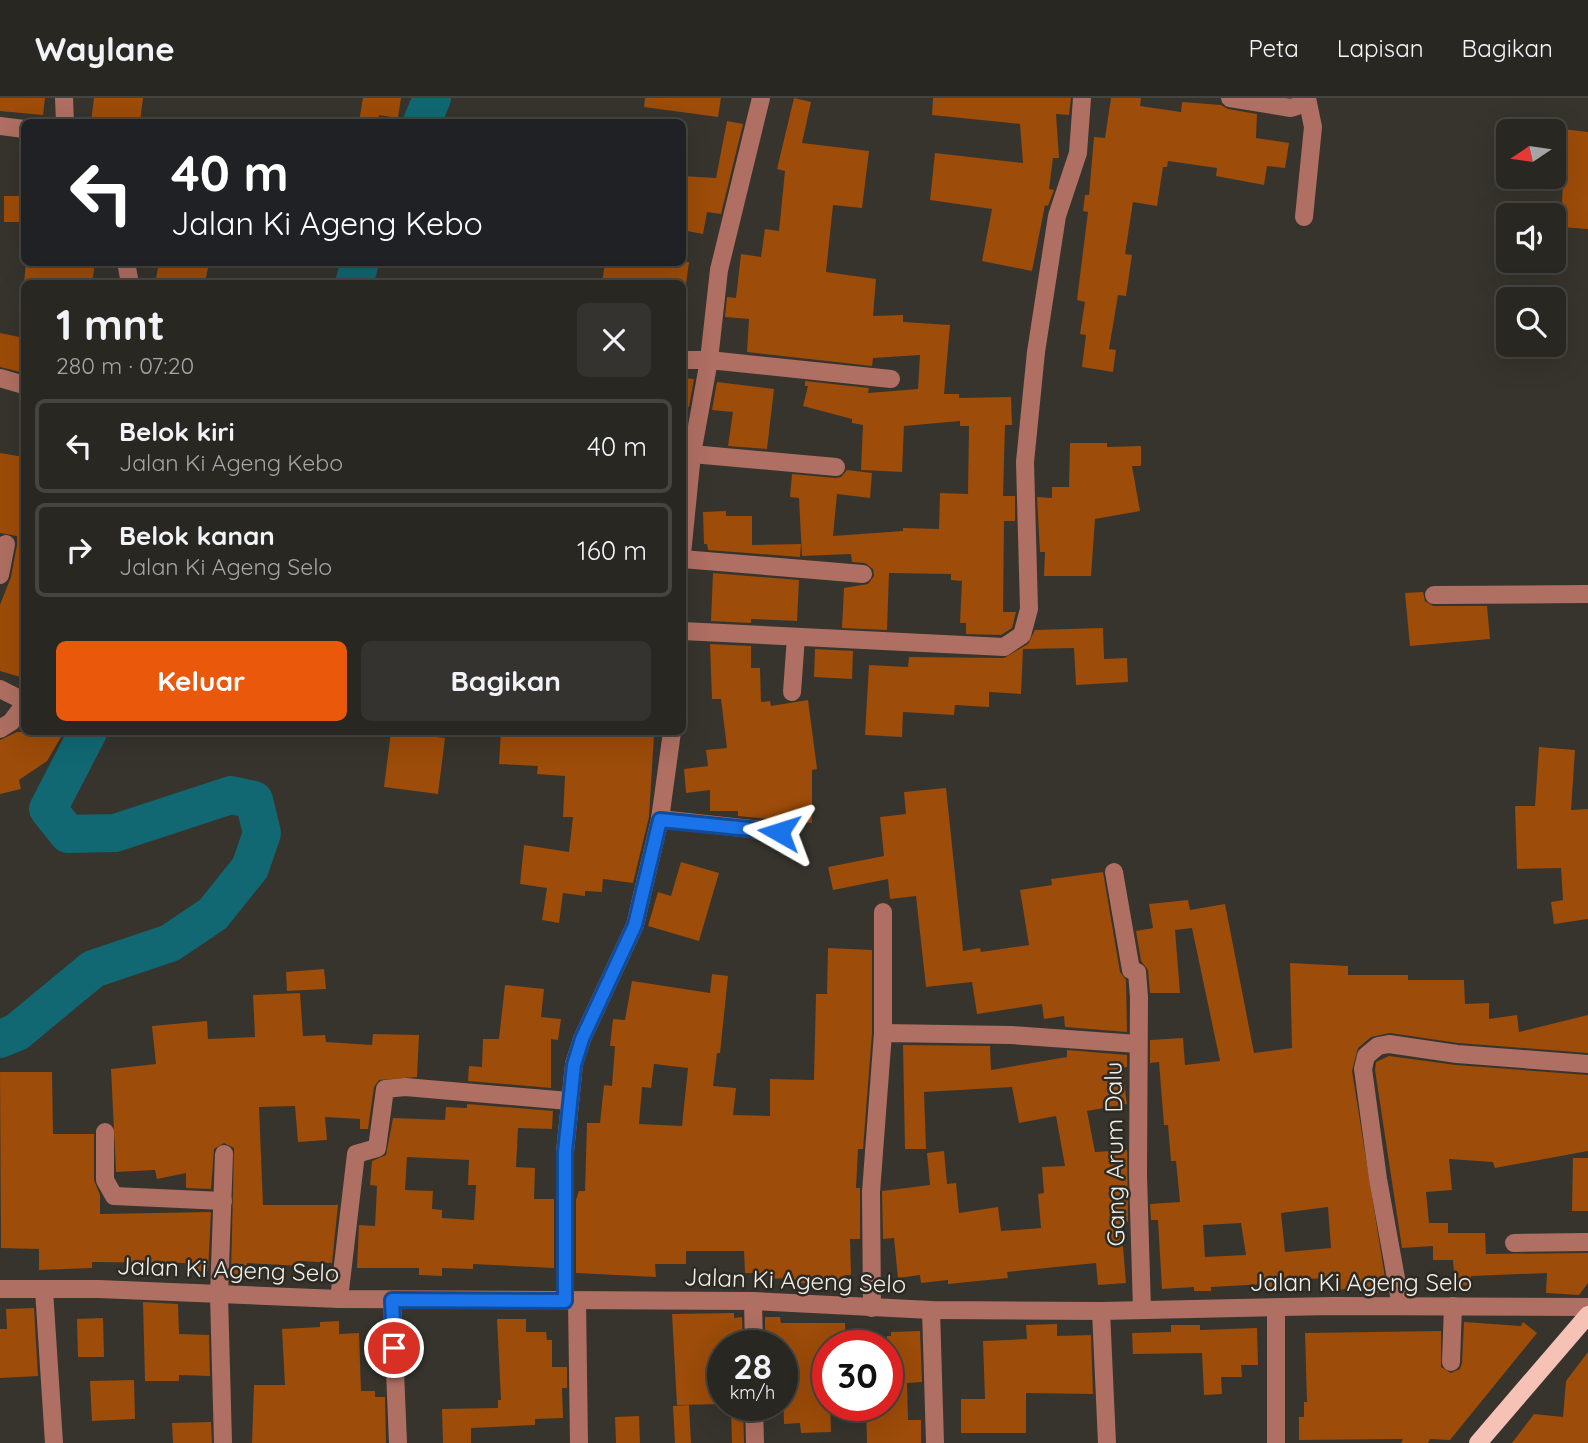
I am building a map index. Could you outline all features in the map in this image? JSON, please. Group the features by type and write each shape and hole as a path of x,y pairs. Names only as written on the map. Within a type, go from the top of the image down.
{"main road":[{"path":"1478,1443 1588,1315"}],"street":[{"path":"64,98 65,119"},
{"path":"686,516 692,454 709,360 719,270 761,98"},
{"path":"686,631 1004,646 1022,635 1029,610 1025,462 1036,352 1058,215 1079,153 1082,98"},
{"path":"1230,98 1284,108 1300,105 1307,98"},
{"path":"1304,217 1313,127 1307,98"},
{"path":"0,126 21,129"},
{"path":"686,360 709,360 891,379"},
{"path":"0,378 21,384"},
{"path":"692,454 836,467"},
{"path":"0,575 3,543 21,547"},
{"path":"686,557 863,574"},
{"path":"1434,595 1588,594"},
{"path":"792,692 796,637"},
{"path":"0,689 21,701"},
{"path":"0,729 10,722 21,707"},
{"path":"579,1443 564,1213 569,1101 574,1065 582,1039 635,925 660,820 666,735"},
{"path":"660,820 779,832"},
{"name":"Gang Arum Dalu","path":"1114,872 1131,970 1137,972 1139,997 1142,1310"},
{"path":"873,1308 871,1192 883,1033 883,912"},
{"path":"883,1033 1011,1035 1138,1044"},
{"path":"1401,1306 1378,1179 1363,1069 1366,1056 1378,1046 1389,1044 1457,1054 1588,1064"},
{"path":"339,1300 356,1154 377,1148 385,1089 405,1087 569,1101"},
{"path":"105,1132 105,1180 114,1196 223,1201"},
{"path":"223,1443 219,1295 224,1154"},
{"path":"1514,1243 1588,1242"},
{"name":"Jalan Ki Ageng Selo","path":"0,1289 339,1300 753,1301 931,1310 1588,1307"},
{"path":"44,1290 54,1443"},
{"path":"392,1300 398,1443"},
{"path":"753,1301 754,1330"},
{"path":"1451,1362 1452,1306"},
{"path":"1276,1308 1276,1443"},
{"path":"931,1310 935,1443"},
{"path":"1101,1311 1107,1443"},
{"path":"754,1421 755,1443"}],"building":[{"path":"0,98 45,98 43,115 0,111"},
{"path":"94,98 143,98 140,119 91,119"},
{"path":"363,98 401,98 398,118 379,115 378,119 360,119"},
{"path":"645,98 721,98 718,117 644,107"},
{"path":"794,98 811,102 802,143 869,151 862,208 833,205 826,272 876,279 873,316 903,315 903,322 950,325 944,394 959,394 959,398 1011,397 1012,425 1005,425 1003,496 1015,496 1015,521 1004,521 1003,612 1016,612 1012,628 1001,635 966,634 966,623 960,623 962,581 951,580 951,574 889,573 887,630 842,628 844,588 868,584 874,576 873,569 865,563 852,562 851,554 802,556 799,498 790,497 792,474 835,478 841,477 847,470 872,473 870,498 837,494 833,536 903,531 903,528 939,529 940,493 968,494 969,426 960,426 960,421 904,426 902,472 861,470 863,425 852,423 852,419 803,406 808,386 805,386 805,381 869,388 868,393 918,389 920,355 873,358 872,366 747,352 749,319 725,317 727,297 736,298 741,254 761,257 765,229 779,231 785,171 777,169"},
{"path":"933,98 1071,98 1069,115 1056,114 1059,158 1053,158 1049,189 1054,190 1048,206 1045,205 1032,271 982,261 992,209 930,200 935,153 1023,163 1020,124 932,115"},
{"path":"1111,98 1141,98 1140,106 1181,112 1182,102 1221,105 1228,109 1257,114 1256,138 1289,143 1285,168 1267,166 1264,185 1216,176 1217,168 1168,161 1167,167 1163,167 1157,206 1133,202 1125,254 1132,255 1126,296 1118,295 1109,349 1116,350 1113,372 1082,367 1086,335 1080,334 1085,302 1077,300 1088,212 1083,211 1085,195 1089,195 1094,137 1105,138"},
{"path":"727,121 743,124 721,214 707,212 703,234 686,231 686,176 716,178"},
{"path":"1566,129 1588,132 1588,229 1566,227 1566,203 1562,203 1563,189 1566,189"},
{"path":"4,196 21,196 21,222 4,222"},
{"path":"686,262 689,262 686,284 686,280 603,280 604,266 686,266"},
{"path":"26,266 94,266 93,280 24,280"},
{"path":"158,266 208,266 206,280 156,280"},
{"path":"0,333 21,337 21,372 0,367"},
{"path":"686,378 694,379 689,407 686,407"},
{"path":"717,382 774,389 767,449 728,446 733,412 712,410"},
{"path":"1070,443 1107,443 1107,447 1141,446 1141,466 1132,466 1140,511 1095,519 1091,576 1044,576 1045,552 1040,552 1037,497 1052,498 1052,487 1069,487"},
{"path":"0,453 21,456 21,677 0,671 0,605 11,577 17,536 0,533"},
{"path":"726,511 726,516 752,516 752,545 801,544 800,557 708,550 707,544 704,544 703,512"},
{"path":"713,573 799,580 797,621 711,621"},
{"path":"1423,592 1425,601 1433,606 1487,606 1490,639 1410,646 1405,593"},
{"path":"1103,628 1104,659 1127,658 1128,682 1076,685 1074,648 1023,649 1021,694 989,692 989,707 955,705 954,715 903,712 902,737 865,735 869,665 908,667 909,657 1004,658 1028,644 1035,630"},
{"path":"710,644 751,646 751,668 760,668 761,702 770,701 771,706 808,700 817,769 812,770 812,823 738,816 738,811 710,811 710,790 686,793 684,769 708,766 706,750 727,748 721,699 712,699"},
{"path":"815,649 853,651 852,679 814,677"},
{"path":"17,732 21,732 21,735 62,735 47,761 19,780 21,789 0,794 0,740"},
{"path":"391,735 445,738 438,794 384,787"},
{"path":"501,735 654,735 649,817 633,883 603,879 602,892 585,891 585,896 563,893 559,923 542,920 547,888 520,884 524,845 569,852 573,817 563,817 565,776 537,774 538,766 499,764"},
{"path":"1539,747 1575,750 1571,810 1588,809 1588,919 1554,924 1551,902 1563,900 1561,868 1517,869 1515,806 1535,806"},
{"path":"946,788 963,951 980,948 981,952 1029,945 1020,890 1052,885 1051,879 1103,872 1120,972 1126,980 1127,1032 1065,1027 1064,1016 1044,1019 1042,1004 977,1014 972,982 926,987 916,896 890,899 888,879 833,890 828,867 884,856 880,817 906,814 904,792"},
{"path":"681,862 719,873 699,941 648,926 658,892 671,896"},
{"path":"1188,900 1190,910 1225,904 1254,1053 1292,1048 1290,963 1348,966 1348,975 1408,975 1408,980 1464,980 1465,1004 1489,1003 1489,1019 1517,1015 1519,1032 1588,1015 1588,1053 1458,1043 1390,1033 1371,1037 1358,1048 1352,1071 1387,1290 1373,1294 1371,1287 1335,1290 1334,1277 1287,1281 1288,1290 1267,1292 1266,1284 1211,1287 1211,1291 1194,1291 1194,1287 1162,1289 1158,1220 1151,1220 1150,1204 1180,1202 1176,1161 1171,1161 1168,1125 1164,1125 1159,1062 1150,1063 1150,1040 1183,1038 1185,1065 1220,1061 1192,928 1175,930 1180,993 1150,993 1148,970 1141,961 1136,931 1153,928 1149,904","holes":["1328,1207 1331,1248 1285,1252 1281,1213","1241,1223 1246,1255 1205,1257 1203,1225"]},
{"path":"828,948 872,950 872,1033 863,1149 858,1149 856,1188 860,1188 860,1239 850,1239 851,1275 845,1275 845,1281 788,1284 788,1278 769,1279 769,1273 745,1273 744,1251 686,1251 686,1264 655,1264 656,1277 576,1273 576,1200 579,1191 585,1191 587,1123 600,1123 604,1085 612,1086 615,1046 610,1046 613,1019 625,1020 632,981 710,993 712,974 728,976 720,1053 717,1053 713,1086 736,1088 733,1115 770,1116 770,1079 814,1080 816,994 827,994","holes":["654,1064 688,1068 682,1126 639,1124 642,1087 651,1088"]},
{"path":"324,969 326,989 287,991 286,972"},
{"path":"505,985 544,989 541,1017 561,1019 558,1040 551,1039 551,1088 468,1081 469,1066 482,1067 483,1039 499,1039"},
{"path":"300,993 303,1036 325,1035 326,1042 372,1045 373,1034 419,1035 417,1077 379,1080 374,1087 368,1129 360,1129 360,1119 325,1117 327,1140 298,1142 295,1106 259,1107 263,1205 338,1205 332,1263 302,1261 302,1266 247,1263 247,1274 231,1274 234,1148 224,1143 214,1149 211,1189 186,1188 186,1173 157,1179 155,1170 116,1172 111,1069 156,1064 152,1026 207,1021 208,1039 255,1037 253,995"},
{"path":"903,1045 990,1046 991,1070 1067,1057 1067,1050 1127,1055 1127,1067 1122,1068 1127,1104 1087,1111 1095,1152 1127,1150 1128,1222 1121,1223 1126,1283 1098,1285 1096,1263 1007,1272 1008,1278 948,1284 948,1280 921,1283 920,1275 898,1278 894,1238 883,1239 882,1191 930,1185 927,1153 944,1151 947,1184 956,1183 959,1213 998,1207 1001,1231 1041,1228 1038,1194 1044,1193 1042,1167 1065,1166 1056,1116 1019,1123 1012,1087 924,1092 926,1149 905,1149"},
{"path":"1389,1056 1456,1065 1588,1075 1588,1151 1495,1168 1493,1162 1449,1159 1452,1190 1426,1192 1429,1223 1448,1223 1448,1233 1485,1233 1486,1254 1588,1253 1588,1283 1579,1295 1546,1293 1547,1273 1471,1276 1471,1285 1455,1286 1453,1260 1433,1260 1433,1246 1402,1248 1375,1070 1376,1062"},
{"path":"0,1072 52,1072 53,1134 94,1134 94,1180 100,1195 100,1214 211,1212 208,1271 185,1271 185,1263 92,1262 92,1268 39,1270 39,1249 1,1248"},
{"path":"467,1104 553,1111 552,1129 518,1128 516,1167 535,1168 534,1199 554,1199 554,1268 473,1264 473,1269 442,1268 442,1276 419,1275 419,1268 357,1268 359,1225 375,1226 377,1186 370,1185 372,1161 386,1155 393,1118 445,1120 446,1107 467,1108","holes":["407,1157 469,1160 468,1185 476,1185 474,1220 442,1218 442,1210 432,1209 433,1191 405,1190"]},
{"path":"1573,1158 1588,1158 1588,1211 1572,1211"},
{"path":"143,1302 178,1304 179,1334 209,1335 210,1376 179,1375 179,1381 145,1381"},
{"path":"34,1308 38,1376 0,1378 0,1329 7,1329 6,1309"},
{"path":"734,1313 734,1318 742,1317 742,1330 707,1330 707,1404 677,1405 672,1314"},
{"path":"765,1317 780,1317 781,1323 845,1323 845,1330 812,1330 812,1421 831,1421 831,1432 801,1433 800,1423 784,1424 784,1421 798,1421 798,1330 765,1330"},
{"path":"103,1318 104,1357 78,1357 77,1319"},
{"path":"497,1319 526,1319 526,1332 546,1332 547,1340 552,1340 552,1367 567,1367 567,1388 562,1388 563,1418 535,1419 535,1425 471,1428 471,1443 443,1443 442,1409 498,1408 498,1400 501,1400"},
{"path":"339,1321 339,1334 359,1333 361,1391 375,1391 375,1397 385,1397 386,1443 252,1443 254,1385 285,1385 282,1329 320,1327 320,1322"},
{"path":"1464,1322 1521,1326 1523,1322 1537,1333 1450,1440 1430,1439 1428,1443 1401,1443 1403,1439 1299,1440 1299,1417 1304,1417 1304,1402 1307,1402 1305,1333 1441,1331 1441,1367 1451,1373 1460,1369 1462,1363"},
{"path":"1057,1324 1057,1336 1091,1335 1093,1394 1026,1393 1026,1433 961,1433 961,1399 985,1399 983,1341 1027,1339 1026,1325"},
{"path":"1171,1325 1200,1325 1200,1330 1257,1328 1258,1365 1241,1365 1242,1377 1221,1377 1222,1394 1204,1395 1202,1353 1133,1354 1132,1333 1171,1332"},
{"path":"920,1331 922,1382 907,1383 908,1420 921,1420 921,1443 867,1443 866,1421 903,1421 903,1332"},
{"path":"1588,1352 1588,1443 1512,1443 1534,1414 1563,1417 1566,1381"},
{"path":"134,1380 135,1419 92,1421 90,1381"},
{"path":"689,1405 691,1443 675,1443 673,1406"},
{"path":"639,1416 640,1443 616,1443 615,1417"},
{"path":"731,1421 743,1421 744,1443 732,1443"},
{"path":"211,1422 212,1443 173,1443 172,1423"}],"waterway":[{"path":"423,119 432,98"},
{"path":"355,280 359,266"},
{"path":"0,1039 17,1032 93,969 170,943 213,914 250,868 262,833 254,800 231,795 115,833 68,834 48,809 86,735"}],"route":[{"path":"394,1348 392,1300 565,1301 565,1152 574,1065 582,1039 635,925 660,820 779,832"}]}
